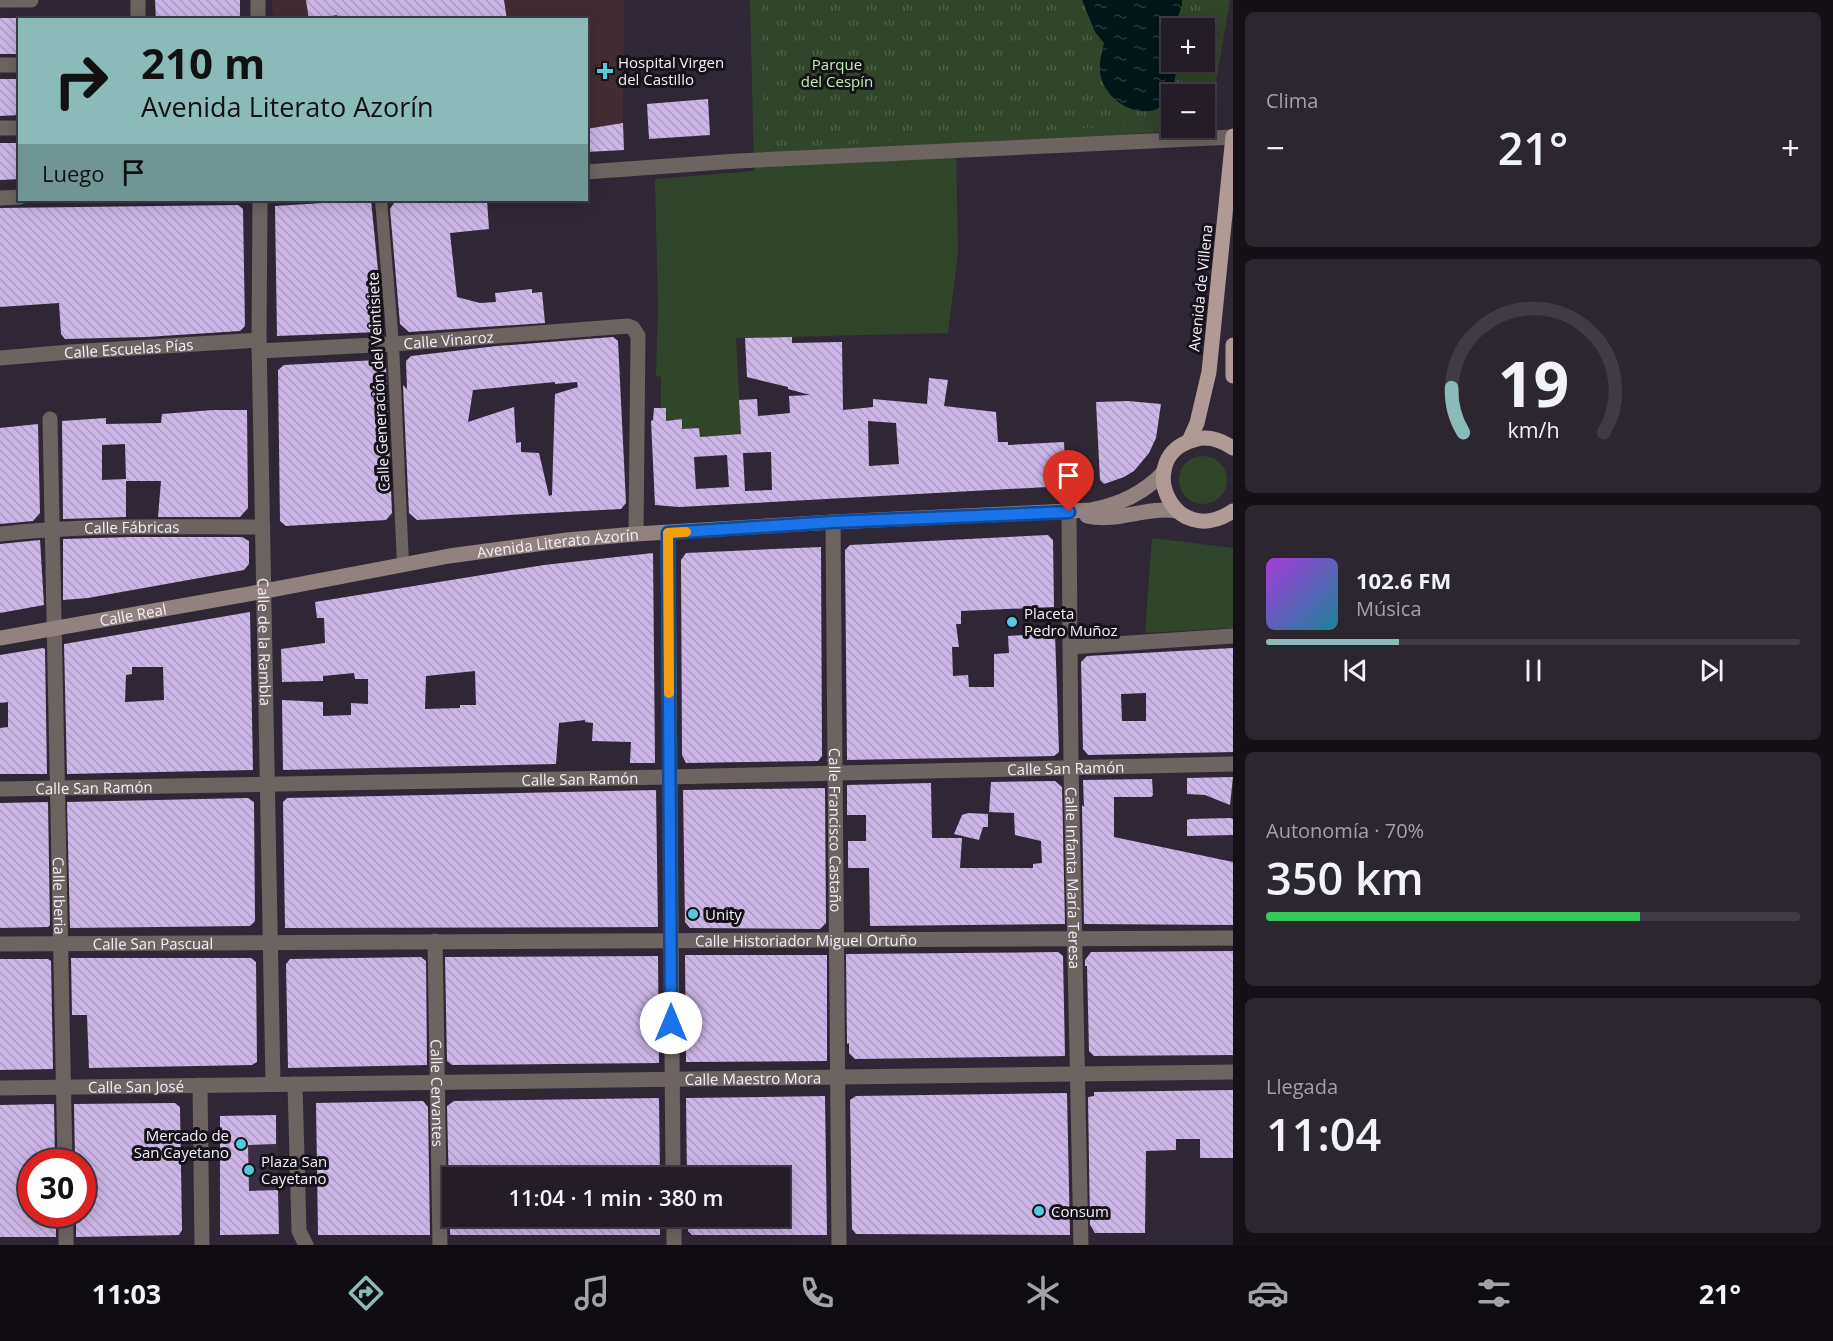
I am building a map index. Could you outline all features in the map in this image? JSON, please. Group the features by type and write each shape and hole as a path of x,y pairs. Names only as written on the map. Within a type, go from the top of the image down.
{"main road":[{"name":"Avenida de Villena","path":"1189,441 1197,423 1208,380 1233,136"},
{"path":"1233,345 1233,376"},
{"path":"1233,448 1213,438 1189,441 1172,453 1164,472 1165,493 1177,511 1194,520 1233,518"},
{"name":"Avenida Literato Azorín","path":"265,591 403,564 509,548 636,534 1091,510 1117,504 1144,490 1164,472"},
{"name":"Avenida Literato Azorín","path":"1069,512 1105,518 1156,510 1177,511"},
{"path":"1214,520 1233,511"},
{"name":"Calle Real","path":"0,638 265,591"}],"street":[{"path":"0,0 31,0"},
{"path":"138,0 138,18"},
{"path":"258,0 258,18"},
{"path":"0,65 18,64"},
{"path":"0,128 18,128"},
{"path":"588,172 728,162 1233,136"},
{"path":"0,198 18,197"},
{"name":"Calle de la Rambla","path":"260,201 259,346 273,1084"},
{"name":"Calle Generación del Veintisiete","path":"381,201 393,344 403,564"},
{"name":"Calle Vinaroz","path":"259,346 393,344 628,326 638,336 636,534"},
{"name":"Calle Escuelas Pías","path":"0,358 70,352 259,346"},
{"name":"Calle Iberia","path":"50,419 65,1149"},
{"name":"Calle Infanta María Teresa","path":"1069,512 1071,767 1081,1245"},
{"name":"Calle Francisco Castaño","path":"833,522 839,1245"},
{"name":"Calle Fábricas","path":"0,534 92,526 263,527"},
{"path":"668,533 673,1167"},
{"path":"1070,647 1233,636"},
{"name":"Calle San Ramón","path":"0,789 1233,764"},
{"name":"Calle Historiador Miguel Ortuño","path":"270,942 1233,938"},
{"name":"Calle Cervantes","path":"435,941 440,1245"},
{"name":"Calle San Pascual","path":"0,944 270,942"},
{"name":"Calle Maestro Mora","path":"273,1084 1233,1072"},
{"name":"Calle San José","path":"0,1088 273,1084"},
{"path":"295,1084 299,1231 306,1245"},
{"path":"200,1085 202,1245"},
{"path":"66,1227 66,1245"},
{"path":"674,1227 674,1245"}],"shaded area":[{"name":"Hospital Virgen del Castillo","path":"272,0 624,0 623,123 588,129 588,18 273,18"},
{"name":"Plaza San Cayetano","path":"277,1115 278,1190 219,1191 220,1116"}],"green space":[{"path":"750,0 1230,0 1215,87 1215,84 1161,84 1161,132 956,148 958,253 948,333 736,338 741,434 700,437 699,428 691,428 683,438 682,420 666,421 666,408 661,408 661,377 656,376 658,307 655,179 754,171"},
{"name":"Parque del Cespín","path":"762,0 1202,0 1199,18 1161,18 1161,72 1193,72 1191,84 1161,84 1161,123 764,150"},
{"path":"1203,456 1220,463 1227,480 1220,497 1203,504 1186,497 1179,480 1186,463"},
{"path":"1152,538 1233,548 1233,628 1145,633"}],"water":[{"path":"1082,0 1182,0 1177,18 1161,18 1161,72 1175,72 1174,84 1161,84 1161,106 1153,110 1142,111 1130,108 1110,94 1103,83 1100,71 1104,43 1095,32"}],"building":[{"path":"155,0 240,0 240,18 156,18"},
{"path":"306,0 504,0 507,18 338,18 337,15 309,18"},
{"path":"0,18 18,18 18,54 0,54"},
{"path":"0,79 18,79 18,115 0,116"},
{"path":"708,99 710,135 649,139 647,104"},
{"path":"623,123 624,150 588,152 588,129"},
{"path":"0,143 18,143 18,179 0,180"},
{"path":"371,201 382,310 379,308 380,332 277,336 275,206"},
{"path":"395,201 487,201 489,229 450,233 457,297 480,303 496,302 495,293 532,289 532,293 542,292 545,323 409,332 400,324 390,209"},
{"path":"238,205 243,209 245,326 240,331 65,339 61,334 59,303 0,307 0,208"},
{"path":"613,337 618,341 626,503 621,509 417,520 409,513 403,385 407,389 406,361 411,356 497,346","holes":["555,382 555,384 577,382 578,387 555,394 552,495 549,496 539,453 521,452 521,442 516,443 514,407 468,422 473,390"]},
{"path":"792,337 792,343 842,342 843,410 873,407 873,399 927,404 929,378 948,380 944,406 996,412 998,442 1008,442 1008,445 1064,442 1066,486 679,507 655,505 651,421 654,408 666,408 666,421 682,419 682,429 699,428 700,437 741,434 739,400 757,399 758,416 790,413 789,396 810,395 747,377 745,338","holes":["868,421 896,423 899,464 869,466","771,452 772,490 745,491 743,453","727,455 729,487 696,489 694,457"]},
{"path":"377,360 386,368 392,513 386,520 286,526 280,521 278,370 284,365"},
{"path":"1128,401 1161,404 1156,438 1149,453 1134,471 1104,484 1100,480 1096,402"},
{"path":"247,410 248,508 240,517 158,517 161,481 126,481 126,517 63,519 62,421 106,418 106,424 161,423 162,414","holes":["125,444 126,479 102,480 102,445"]},
{"path":"38,424 40,513 33,521 0,524 0,428"},
{"path":"1048,535 1053,540 1054,607 961,611 961,624 956,624 959,647 952,647 953,676 968,675 969,687 994,687 994,654 1009,653 1008,636 1055,633 1059,752 1054,756 847,760 845,550 850,545"},
{"path":"242,537 249,541 249,564 244,570 88,598 63,600 63,539"},
{"path":"40,540 44,605 0,613 0,544"},
{"path":"821,547 822,756 818,761 686,763 682,755 681,560 686,553"},
{"path":"653,553 655,763 630,763 631,742 592,741 593,723 585,722 585,720 559,723 556,764 283,770 282,700 323,702 323,716 351,715 351,703 368,704 368,679 355,679 354,673 323,676 323,681 282,682 281,649 325,643 324,618 317,618 315,602 544,565","holes":["475,671 476,705 425,709 426,676"]},
{"path":"250,612 253,770 67,774 64,644","holes":["132,667 163,667 164,700 125,702 126,675 132,674"]},
{"path":"1233,648 1233,752 1088,755 1083,749 1081,662 1087,656","holes":["1146,693 1146,721 1122,721 1121,694"]},
{"path":"45,649 47,774 0,774 0,728 8,727 8,702 0,703 0,655"},
{"path":"1233,777 1230,805 1205,795 1187,794 1187,778"},
{"path":"1152,779 1153,795 1151,797 1114,797 1114,837 1233,862 1233,925 1084,924 1083,780"},
{"path":"1055,781 1062,787 1065,924 870,926 869,868 848,868 848,841 866,841 866,815 847,815 847,785 931,783 932,838 962,838 960,868 1033,868 1033,864 1042,863 1041,841 1015,835 1014,813 989,812 991,782"},
{"path":"825,788 826,923 820,929 690,928 685,922 683,790"},
{"path":"656,790 658,927 285,928 283,802 287,798"},
{"path":"248,798 254,802 255,921 250,926 70,928 67,802"},
{"path":"48,802 50,925 48,927 0,928 0,803"},
{"path":"988,814 988,827 983,827 979,840 954,834 962,815"},
{"path":"1189,819 1233,819 1233,835 1187,836 1187,820"},
{"path":"1233,951 1233,1055 1094,1056 1089,1051 1085,960 1091,952"},
{"path":"1058,952 1063,956 1065,1056 855,1059 849,1053 846,954"},
{"path":"685,955 827,955 827,1061 686,1062"},
{"path":"658,956 659,1063 452,1065 447,1061 445,957"},
{"path":"421,957 426,961 427,1065 288,1068 286,964 290,959"},
{"path":"71,958 251,958 256,962 257,1062 252,1065 89,1068 87,1015 72,1015"},
{"path":"0,959 48,959 51,961 53,1069 0,1070"},
{"path":"1233,1090 1233,1158 1200,1158 1200,1139 1176,1139 1176,1150 1146,1151 1145,1233 1095,1233 1090,1225 1088,1097 1094,1096 1094,1092"},
{"path":"1067,1093 1070,1235 856,1234 852,1229 850,1100 856,1096"},
{"path":"825,1096 827,1235 692,1235 688,1227 790,1227 790,1167 687,1167 686,1098"},
{"path":"659,1098 660,1167 448,1167 447,1106 454,1101"},
{"path":"423,1101 428,1107 430,1235 318,1235 316,1103"},
{"path":"175,1103 180,1107 182,1230 179,1235 76,1237 76,1227 96,1227 96,1149 75,1149 74,1104"},
{"path":"54,1104 55,1149 18,1149 18,1227 56,1227 56,1237 0,1237 0,1105"},
{"path":"276,1115 276,1144 248,1145 249,1191 278,1190 279,1234 220,1235 220,1116"},
{"path":"450,1227 660,1227 660,1235 450,1235"}],"slow traffic":[{"path":"669,693 668,533 686,532"}],"place":[{"name":"Hospital Virgen del Castillo","path":"605,71"},
{"name":"Placeta Pedro Muñoz","path":"1012,622"},
{"name":"Unity","path":"693,914"},
{"name":"Mercado de San Cayetano","path":"241,1144"},
{"name":"Plaza San Cayetano","path":"249,1170"},
{"name":"Consum","path":"1039,1211"}],"route":[{"path":"671,1023 668,533 958,515 1069,512"}]}
